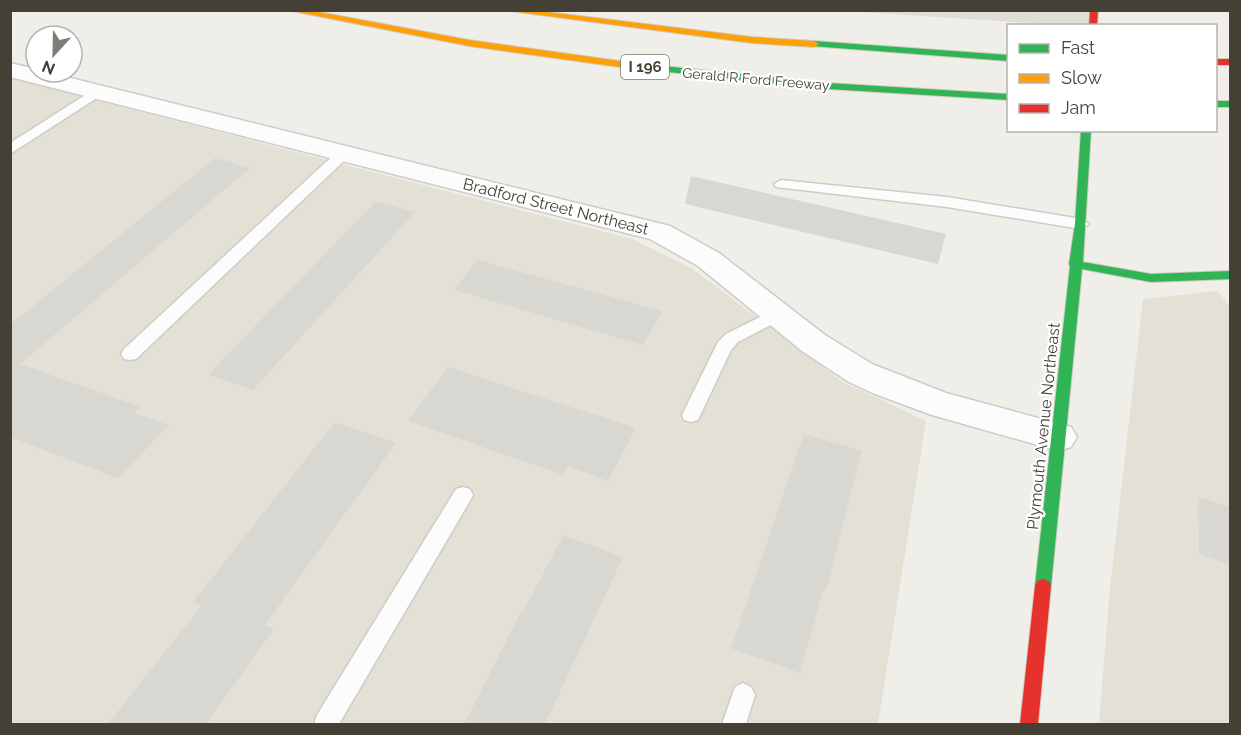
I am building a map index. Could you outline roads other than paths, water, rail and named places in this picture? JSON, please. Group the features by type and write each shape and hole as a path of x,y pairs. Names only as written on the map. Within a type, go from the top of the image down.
{"main road":[{"name":"Gerald R Ford Freeway","path":"291,10 481,45 597,62 818,85 1005,97"},
{"name":"I 196","path":"506,10 752,40 1007,58"},
{"name":"Plymouth Avenue Northeast","path":"1029,724 1075,264 1081,224 1086,132"},
{"path":"1075,264 1151,278 1230,275"}],"street":[{"name":"Bradford Street Northeast","path":"10,70 660,232 697,251 735,277 836,360 869,378 939,403 1059,437"}],"lane":[{"path":"10,150 98,91"},
{"path":"130,354 344,153"},
{"path":"781,184 947,202 1081,224"},
{"path":"691,416 724,346 732,338 778,314"},
{"path":"327,724 464,495"},
{"path":"734,724 743,695"}]}
